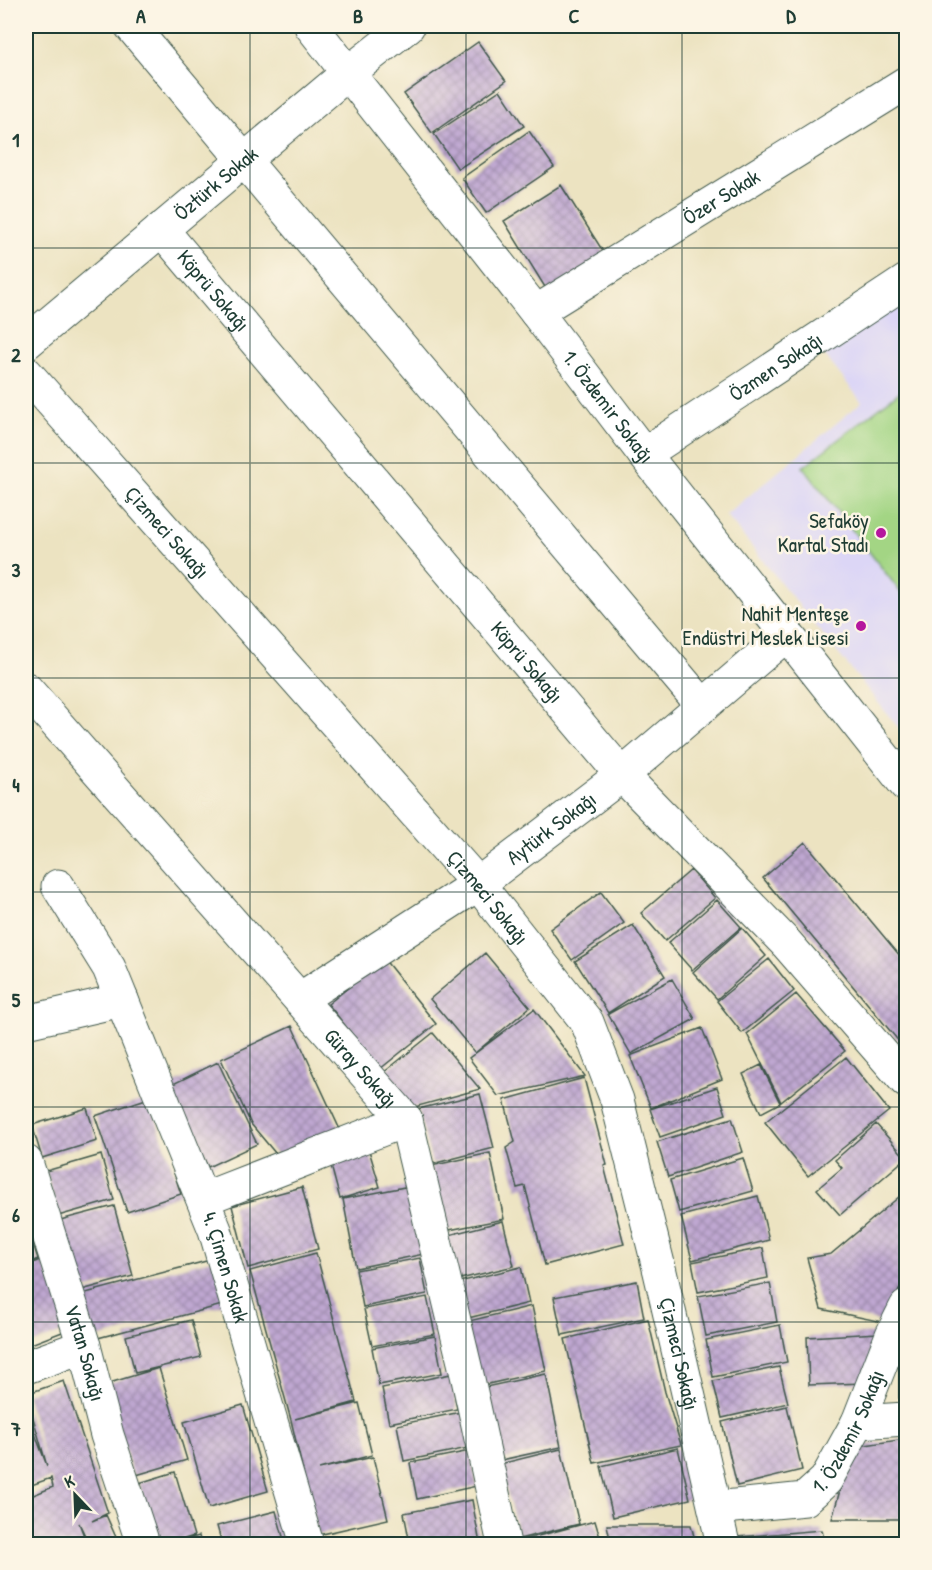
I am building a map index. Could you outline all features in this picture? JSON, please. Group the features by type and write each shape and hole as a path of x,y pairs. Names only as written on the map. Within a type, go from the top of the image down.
{"street":[{"path":"131,26 703,706"},
{"name":"1. Özdemir Sokağı","path":"311,26 906,785"},
{"name":"Öztürk Sokak","path":"26,343 244,159 408,26"},
{"name":"Özer Sokak","path":"536,312 906,82"},
{"name":"Köprü Sokağı","path":"161,229 622,775 787,944 906,1081"},
{"name":"Özmen Sokağı","path":"644,453 906,281"},
{"name":"Çizmeci Sokağı","path":"26,373 478,884 587,1022 617,1100 663,1283 723,1545"},
{"name":"Aytürk Sokağı","path":"300,999 478,884 622,775 787,634"},
{"name":"Güray Sokağı","path":"26,689 406,1120 468,1379 504,1545"},
{"name":"4. Çimen Sokak","path":"58,886 110,968 215,1230 307,1545"},
{"path":"26,1022 122,1000"},
{"path":"203,1199 406,1120"},
{"name":"Vatan Sokağı","path":"26,1162 84,1346 107,1435 143,1545"},
{"name":"1. Özdemir Sokağı","path":"715,1508 805,1499 826,1480 858,1422 892,1335 906,1307"},
{"path":"26,1367 84,1346"},
{"path":"858,1422 906,1419"}],"shaded area":[{"name":"Nahit Menteşe Endüstri Meslek Lisesi","path":"906,296 906,737 726,515 862,402 822,352"}],"green space":[{"name":"Sefaköy Kartal Stadı","path":"906,387 906,599 803,467"}],"building":[{"path":"478,42 506,81 432,133 404,94"},
{"path":"500,90 524,126 458,169 434,134"},
{"path":"529,131 554,167 486,213 462,178"},
{"path":"561,185 606,256 548,292 504,221"},
{"path":"805,842 906,963 906,1050 763,878"},
{"path":"691,870 715,898 665,941 641,913"},
{"path":"601,892 624,923 572,960 550,929"},
{"path":"717,900 741,927 692,970 668,943"},
{"path":"633,925 665,976 608,1013 575,961"},
{"path":"742,928 766,956 717,999 693,972"},
{"path":"485,953 530,1007 475,1053 430,999"},
{"path":"384,959 436,1024 380,1069 328,1004"},
{"path":"769,959 794,991 742,1033 717,1001"},
{"path":"672,979 695,1019 631,1054 608,1014"},
{"path":"796,994 845,1051 781,1102 747,1034"},
{"path":"534,1009 585,1076 498,1096 469,1058"},
{"path":"292,1026 341,1132 281,1160 251,1124 221,1059"},
{"path":"702,1028 722,1079 651,1108 630,1056"},
{"path":"433,1033 480,1089 411,1108 383,1073"},
{"path":"846,1057 889,1111 808,1176 765,1122"},
{"path":"218,1062 257,1144 208,1167 169,1086"},
{"path":"761,1065 780,1103 761,1113 743,1074"},
{"path":"584,1078 607,1165 604,1166 624,1244 545,1265 525,1186 517,1188 506,1148 515,1142 504,1100"},
{"path":"717,1087 726,1114 660,1137 650,1109"},
{"path":"480,1094 494,1148 432,1164 418,1109"},
{"path":"149,1098 181,1194 127,1212 95,1116"},
{"path":"87,1108 97,1141 42,1158 32,1125"},
{"path":"732,1118 743,1152 668,1177 657,1142"},
{"path":"876,1124 906,1158 840,1215 817,1189 842,1168 835,1160"},
{"path":"368,1147 380,1187 340,1199 329,1158"},
{"path":"490,1153 504,1219 444,1231 431,1166"},
{"path":"101,1155 114,1200 58,1216 46,1171"},
{"path":"743,1158 753,1191 679,1212 670,1180"},
{"path":"415,1185 429,1253 356,1268 343,1199"},
{"path":"302,1187 318,1249 248,1268 232,1206"},
{"path":"906,1191 906,1277 882,1322 821,1309 807,1258 831,1254"},
{"path":"758,1196 769,1240 692,1260 681,1216"},
{"path":"114,1206 133,1276 78,1291 60,1220"},
{"path":"503,1221 514,1266 456,1280 445,1236"},
{"path":"31,1238 38,1259 26,1264 26,1240"},
{"path":"763,1248 768,1278 698,1292 692,1262"},
{"path":"316,1253 356,1402 295,1419 359,1403 372,1455 319,1469 373,1457 388,1519 318,1535 291,1420 250,1271"},
{"path":"420,1258 427,1294 363,1307 356,1270"},
{"path":"42,1259 70,1329 26,1346 26,1266"},
{"path":"214,1259 226,1304 94,1339 82,1294"},
{"path":"521,1267 529,1303 464,1319 455,1283"},
{"path":"637,1281 644,1318 562,1335 554,1297"},
{"path":"770,1283 777,1322 706,1336 698,1296"},
{"path":"427,1297 435,1334 372,1346 364,1309"},
{"path":"532,1306 546,1371 479,1386 465,1322"},
{"path":"648,1319 665,1392 681,1445 594,1463 565,1339"},
{"path":"191,1320 201,1357 135,1373 126,1336"},
{"path":"780,1325 787,1362 713,1377 706,1340"},
{"path":"878,1333 864,1383 809,1385 807,1337"},
{"path":"435,1336 442,1373 379,1385 372,1348"},
{"path":"899,1339 906,1339 906,1398 899,1398"},
{"path":"779,1367 788,1403 722,1418 713,1381"},
{"path":"159,1368 187,1460 133,1476 106,1384"},
{"path":"451,1374 457,1409 389,1423 382,1388"},
{"path":"546,1374 561,1447 497,1461 481,1388"},
{"path":"64,1381 108,1513 92,1521 106,1515 119,1544 89,1544 79,1523 87,1544 26,1544 26,1498 53,1487 51,1478 26,1487 26,1410 47,1466 26,1394"},
{"path":"243,1405 268,1491 209,1508 184,1422"},
{"path":"787,1406 802,1470 737,1486 722,1422"},
{"path":"466,1411 473,1447 404,1461 397,1425"},
{"path":"905,1439 906,1519 832,1519 852,1447"},
{"path":"678,1448 690,1499 613,1517 601,1466"},
{"path":"561,1449 579,1524 519,1539 500,1464"},
{"path":"470,1451 477,1486 417,1499 410,1463"},
{"path":"175,1472 194,1536 168,1544 157,1544 139,1483"},
{"path":"472,1500 480,1544 410,1544 404,1513"},
{"path":"276,1511 285,1544 222,1544 217,1526"},
{"path":"595,1521 602,1544 520,1544 519,1541"},
{"path":"607,1525 691,1525 696,1544 611,1544"},
{"path":"822,1530 825,1544 740,1544 738,1537"},
{"path":"199,1536 201,1544 174,1544"},
{"path":"393,1538 394,1544 370,1544"}],"place":[{"name":"Sefaköy Kartal Stadı","path":"881,533"},
{"name":"Nahit Menteşe Endüstri Meslek Lisesi","path":"861,626"}]}
